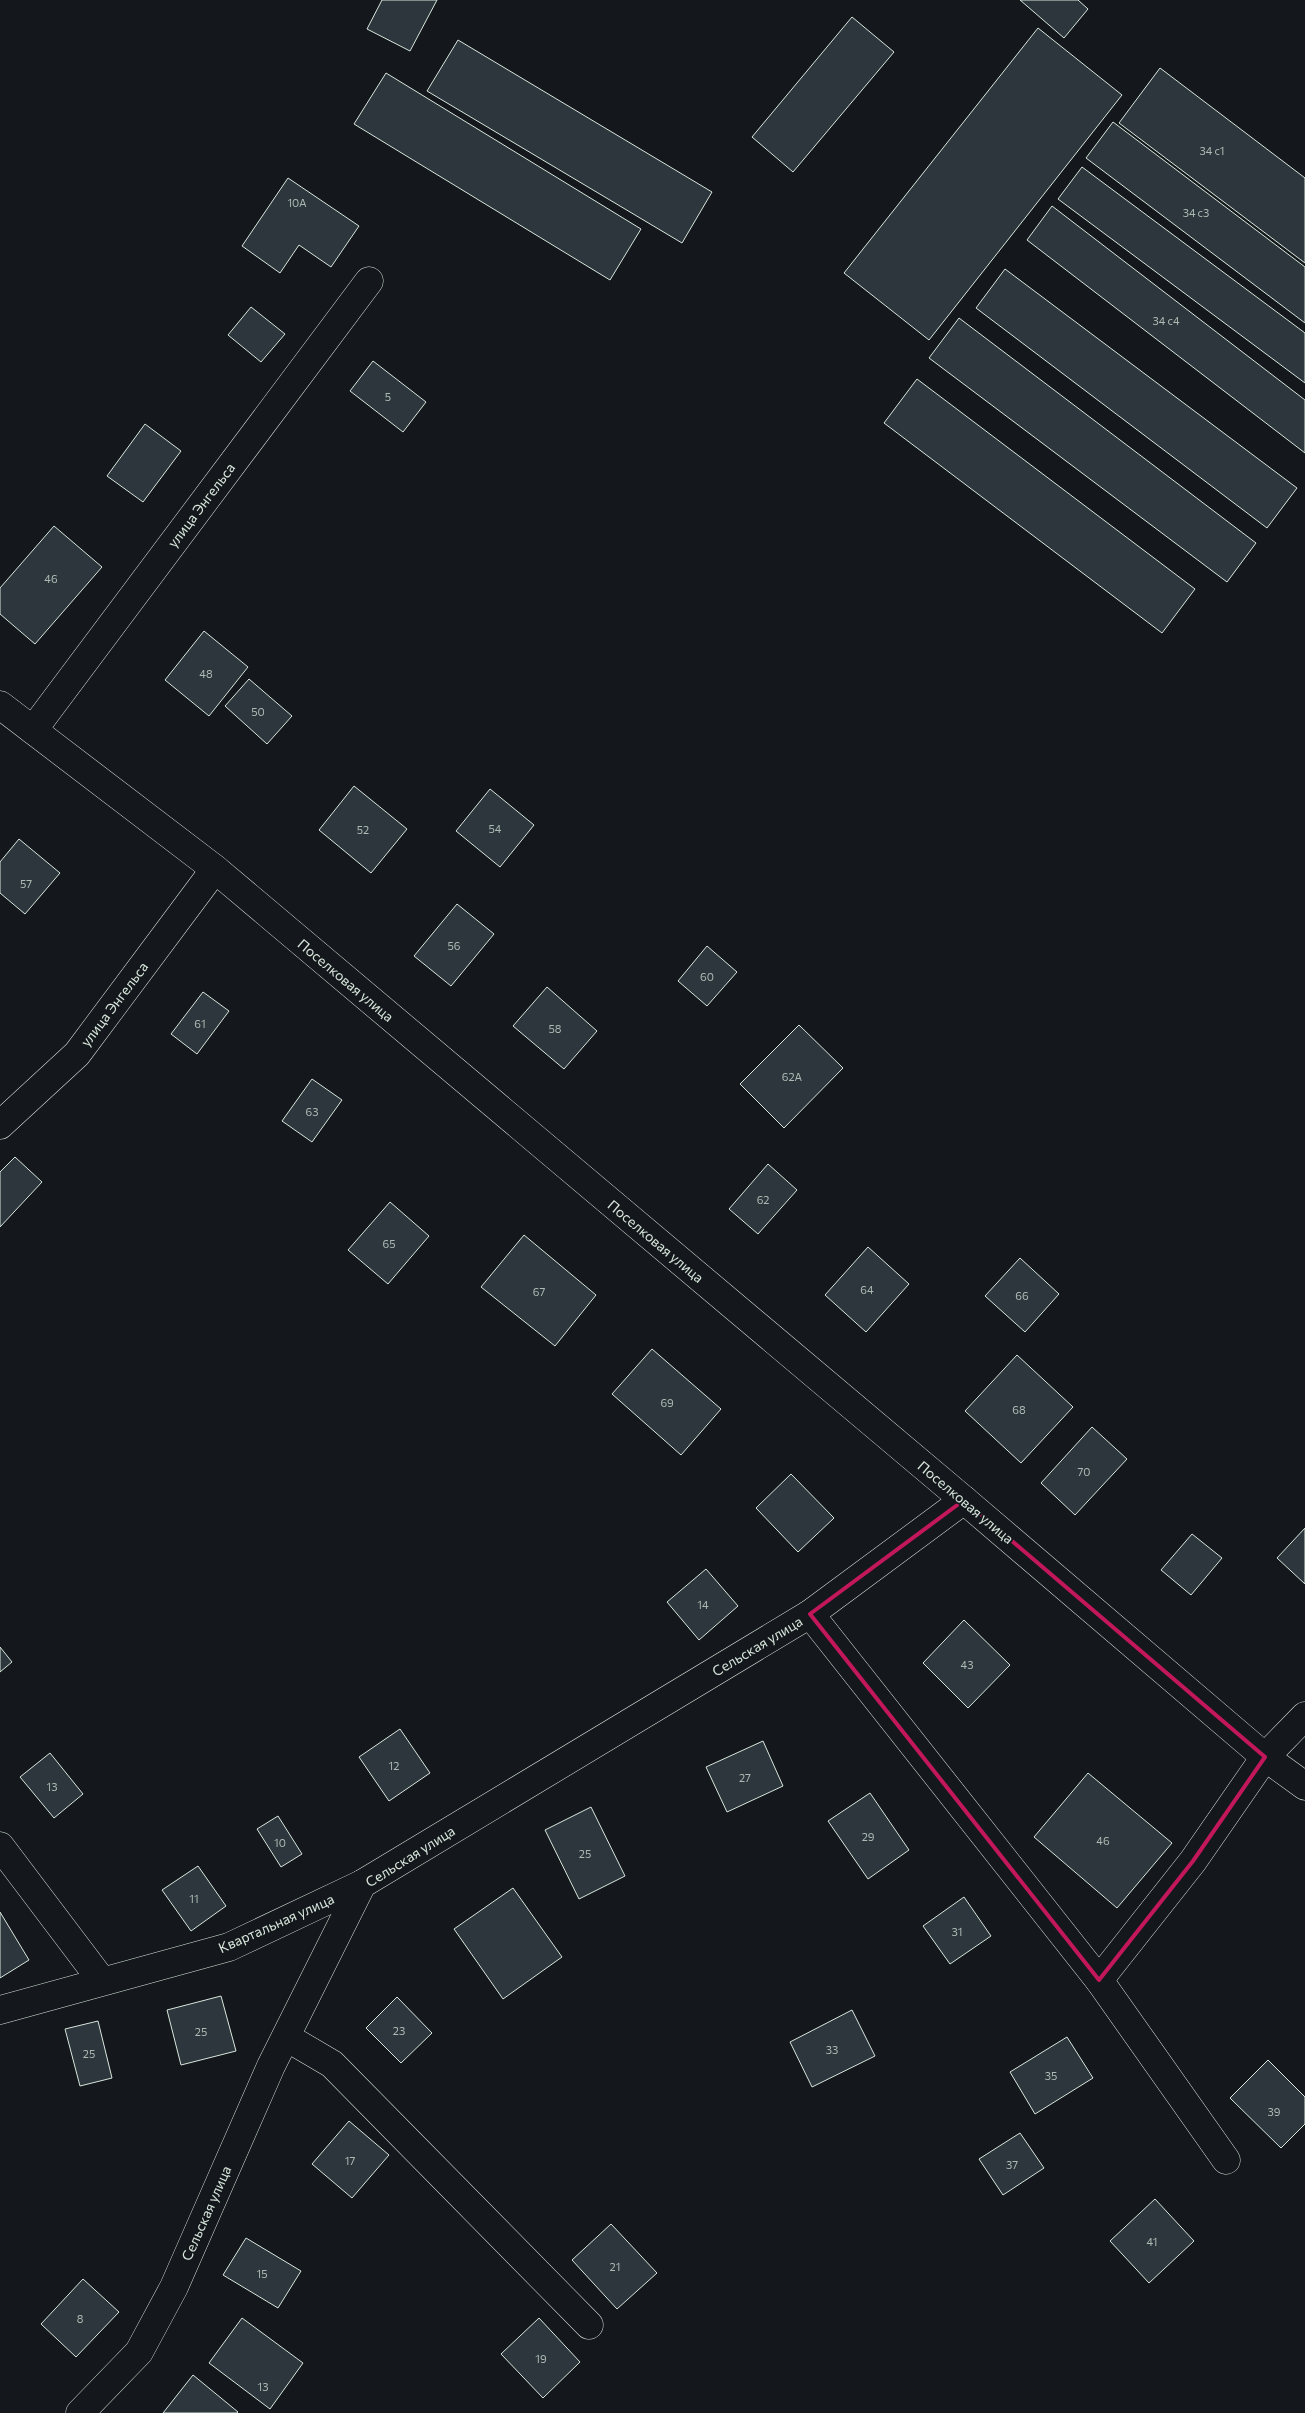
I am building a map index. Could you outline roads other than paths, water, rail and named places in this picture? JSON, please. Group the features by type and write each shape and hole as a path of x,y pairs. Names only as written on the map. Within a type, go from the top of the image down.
{"street":[{"name":"улица Энгельса","path":"32,730 369,281"},
{"name":"Поселковая улица","path":"0,705 215,869 1266,1757 1305,1786"},
{"name":"улица Энгельса","path":"0,1126 77,1054 215,869"},
{"name":"Сельская улица","path":"80,2413 139,2352 174,2286 286,2037 362,1884 810,1614 964,1500"},
{"path":"810,1614 1099,1980 1226,2160"},
{"path":"1099,1980 1193,1861 1266,1757 1305,1716"},
{"path":"0,1846 102,1981"},
{"name":"Квартальная улица","path":"0,2010 229,1947 362,1884"},
{"path":"286,2037 332,2064 589,2325"}]}
